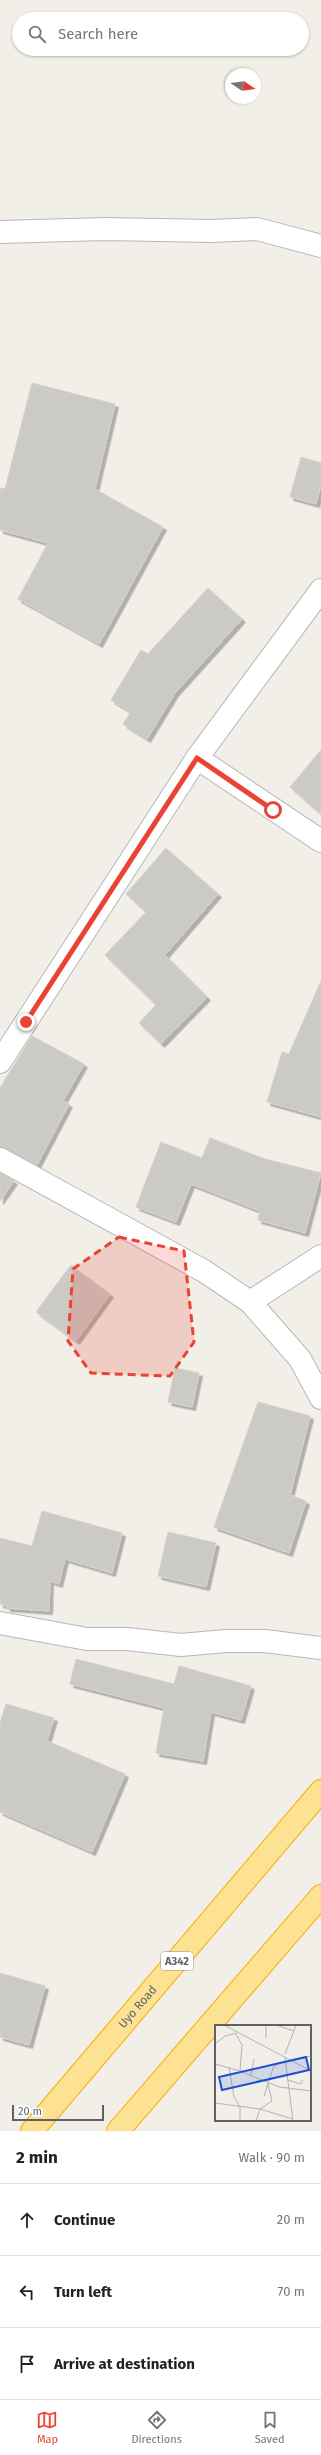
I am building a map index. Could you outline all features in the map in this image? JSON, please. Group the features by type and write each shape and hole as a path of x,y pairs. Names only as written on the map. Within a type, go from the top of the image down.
{"highway":[{"name":"Uyo Road","path":"32,2131 321,1791"},
{"path":"118,2131 321,1896"}],"street":[{"path":"0,232 105,229 212,231 257,229 321,246"},
{"path":"0,1062 197,758 321,590"},
{"path":"197,758 321,841"},
{"path":"0,1159 197,1267 250,1302 300,1359 321,1398"},
{"path":"250,1302 321,1256"},
{"path":"0,1623 87,1639 126,1639 181,1645 224,1641 265,1641 321,1648"}],"highlighted area":[{"path":"119,1237 184,1251 194,1342 170,1376 91,1373 68,1341 73,1269"}],"building":[{"path":"32,383 115,404 95,489 163,527 99,644 18,599 48,543 0,530 0,488 5,489"},
{"path":"301,457 321,463 321,484 316,504 290,497"},
{"path":"208,588 242,619 175,693 147,739 123,724 131,712 111,700 141,650 148,654"},
{"path":"321,750 321,814 290,787"},
{"path":"166,848 218,894 165,955 207,997 161,1044 139,1023 156,1005 105,955 146,912 126,894"},
{"path":"321,981 321,1117 267,1102 282,1052 289,1054"},
{"path":"32,1036 84,1064 63,1101 69,1104 37,1165 0,1147 0,1088"},
{"path":"210,1138 265,1159 321,1173 305,1233 258,1220 260,1211 191,1184 176,1222 136,1207 161,1142 202,1158"},
{"path":"0,1173 14,1181 0,1201"},
{"path":"71,1265 110,1294 76,1341 36,1312"},
{"path":"175,1368 199,1373 192,1407 168,1402"},
{"path":"258,1402 310,1416 290,1495 306,1501 289,1553 214,1527"},
{"path":"42,1511 122,1533 112,1573 65,1559 59,1584 50,1581 49,1611 7,1608 7,1606 0,1604 0,1538 32,1546"},
{"path":"168,1532 216,1543 206,1587 158,1576"},
{"path":"76,1659 174,1684 179,1666 251,1686 241,1720 211,1712 203,1761 156,1753 164,1708 70,1684"},
{"path":"6,1704 54,1718 47,1741 125,1774 92,1852 0,1812 0,1723"},
{"path":"0,1973 45,1986 29,2045 0,2037"}],"route":[{"path":"26,1022 197,758 273,810"}]}
